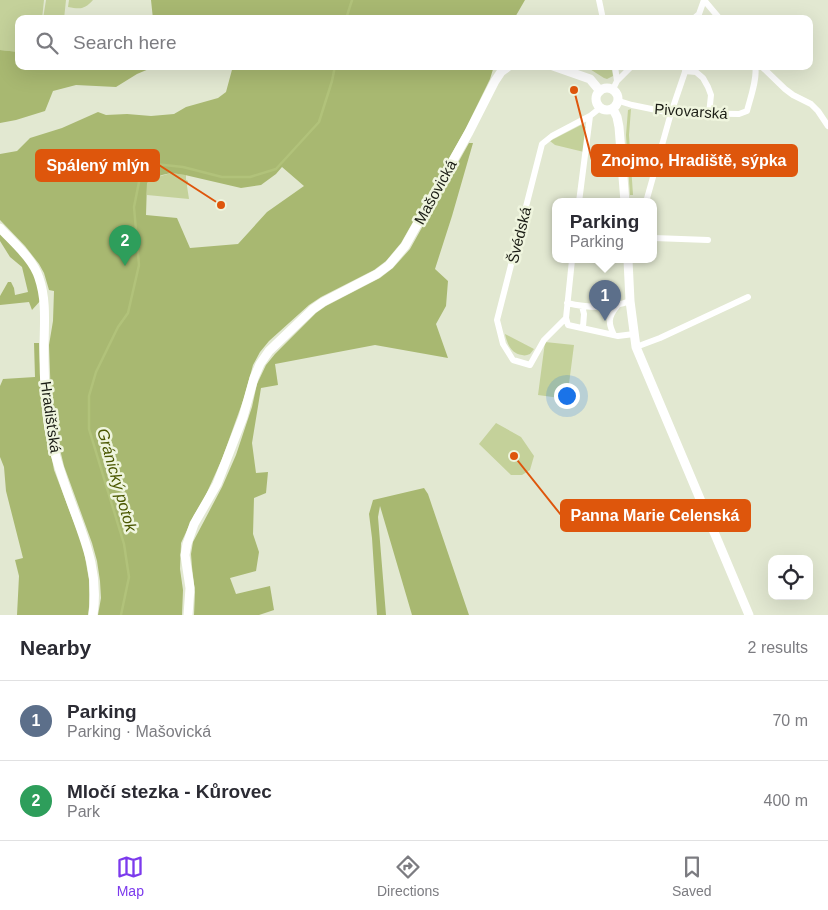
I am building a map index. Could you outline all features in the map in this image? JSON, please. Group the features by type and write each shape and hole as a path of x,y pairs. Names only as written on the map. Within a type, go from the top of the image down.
{"street":[{"path":"599,0 602,15"},
{"path":"698,15 704,0 717,15"},
{"name":"Mašovická","path":"188,615 190,588 186,544 194,524 217,484 243,417 260,364 269,351 313,310 323,302 377,274 390,264 405,246 469,132 495,81 504,70"},
{"path":"564,70 590,79 600,91"},
{"path":"614,70 615,85 619,101 613,109 606,110 600,108 596,98 600,91 615,85 627,70"},
{"path":"647,198 685,70"},
{"path":"691,70 703,78 708,87 711,95 709,114"},
{"name":"Pivovarská","path":"619,101 671,113 739,114 747,111 756,70"},
{"path":"765,70 785,90 811,104 828,126"},
{"path":"580,198 590,116 600,108"},
{"path":"613,109 619,127 625,198"},
{"name":"Švédská","path":"566,318 544,340 530,364 513,360 504,344 497,320 542,144 552,136 590,116"},
{"name":"Hradišťská","path":"0,228 28,258 38,276 44,294 46,399 50,430 66,488 90,554 94,580 93,615"},
{"path":"657,238 708,240"},
{"path":"572,263 566,303 568,325 618,336 634,334"},
{"path":"628,263 630,301 636,347 749,615"},
{"path":"636,347 660,338 748,297"},
{"path":"566,303 582,306 617,306 630,301"},
{"path":"582,306 584,314 582,328"},
{"path":"614,335 609,325 612,313 617,306"}],"green space":[{"path":"0,0 44,0 42,15 15,15 15,52 0,50"},
{"path":"46,0 66,0 64,15 44,15"},
{"path":"69,0 93,0 87,6 79,8 68,7"},
{"path":"151,0 525,0 516,15 153,15"},
{"path":"0,50 15,52 15,70 146,70 116,87 76,85 53,91 45,111 0,123"},
{"path":"232,70 493,70 465,130 401,243 386,261 374,270 309,305 269,341 260,352 253,365 244,398 222,459 181,543 182,615 98,615 101,598 97,561 64,466 53,415 49,345 53,321 54,291 49,290 39,264 0,220 0,154 17,151 30,138 62,128 98,112 106,115 151,116 174,114 186,107 218,98 226,92","holes":["282,167 304,186 267,212 238,244 190,248 177,218 146,215 147,183 154,178 171,173 241,188 261,185"]},
{"path":"591,70 612,70 613,76 607,79"},
{"path":"631,109 629,135 633,195 630,195 626,135 628,110"},
{"path":"581,125 586,127 584,152 555,145 550,141"},
{"path":"469,143 473,143 435,269 448,281 446,306 436,324 448,358 375,345 275,364 278,385 261,388 252,443 256,473 268,472 266,493 254,498 253,534 259,552 256,571 230,578 236,594 270,586 274,610 259,615 194,615 195,592 191,554 193,542 222,487 236,455 252,407 257,384 266,365 316,313 380,278 393,268 410,249"},
{"path":"171,173 186,175 189,199 147,195 147,183 154,178"},
{"path":"0,232 25,261 36,280 41,300 32,310 29,302 0,305 0,296 8,282 11,282 15,295 28,292 22,267 10,257 0,241"},
{"path":"505,334 534,349 530,354 526,355 515,353 508,344"},
{"path":"545,342 574,345 567,399 538,395"},
{"path":"34,343 39,343 42,406 54,470 83,546 89,580 88,615 17,615 19,576 15,560 23,558 6,491 4,467 0,457 0,386 3,379 35,377"},
{"path":"496,423 521,437 534,456 530,470 522,475 511,475 479,444"},
{"path":"424,488 428,494 469,615 412,615 380,506 378,517 386,615 377,615 369,514 373,500"}],"waterway":[{"name":"Gránický potok","path":"347,15 352,0"},
{"name":"Gránický potok","path":"121,615 129,577 124,544 89,429 89,396 96,372 118,327 128,313 139,265 134,207 140,177 147,167 155,164 183,167 222,177 250,177 276,169 319,122 334,70"}],"place":[{"name":"Znojmo, Hradiště, sýpka","path":"574,90"},
{"name":"Spálený mlýn","path":"221,205"},
{"name":"Mločí stezka - Kůrovec","path":"125,266"},
{"name":"Parking","path":"605,321"},
{"name":"Panna Marie Celenská","path":"514,456"}]}
